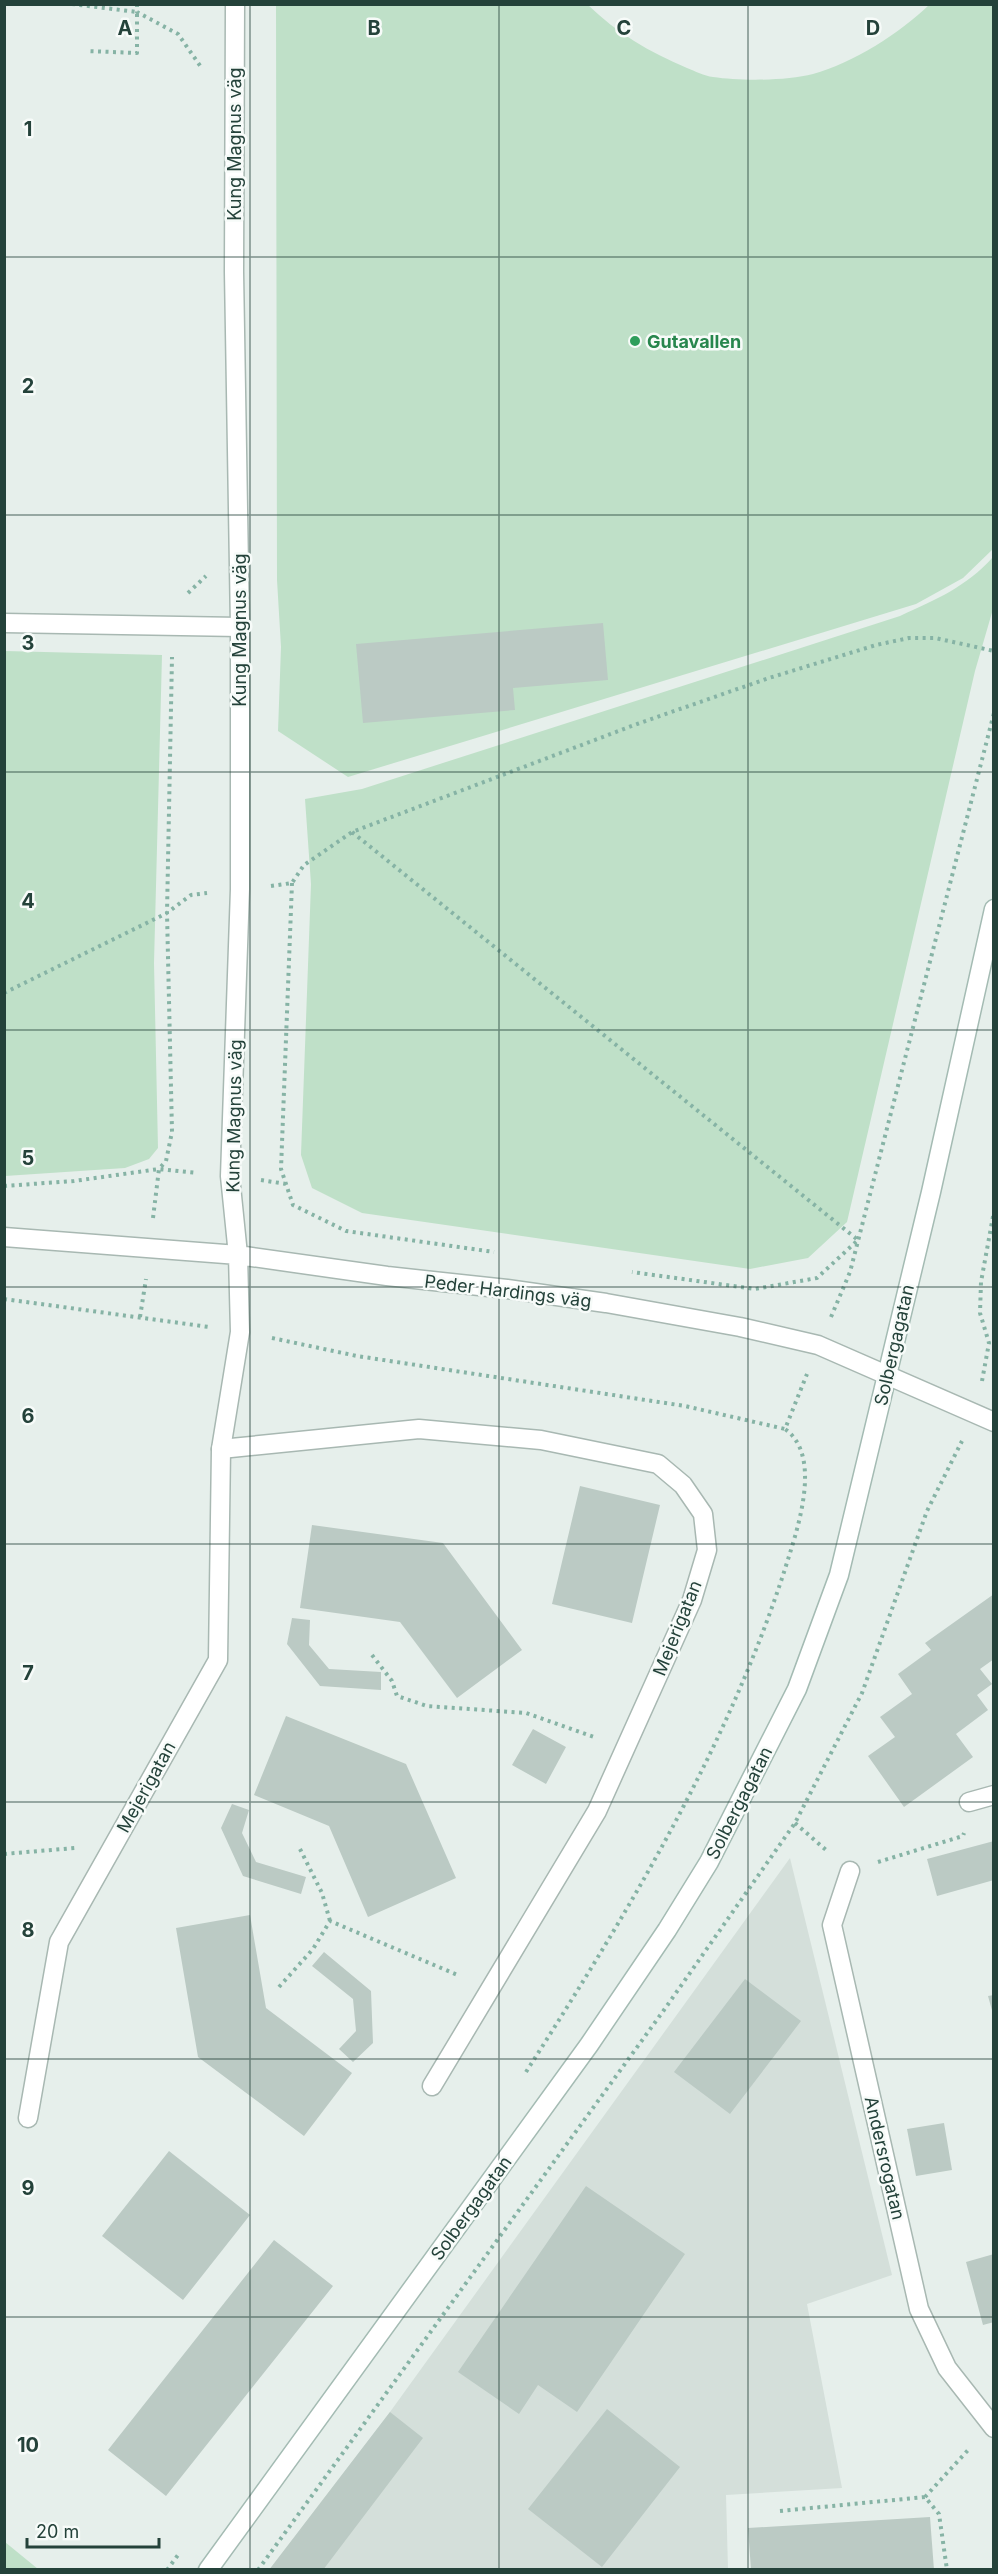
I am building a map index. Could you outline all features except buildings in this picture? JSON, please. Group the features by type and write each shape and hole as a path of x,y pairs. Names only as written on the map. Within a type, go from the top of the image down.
{"street":[{"name":"Kung Magnus väg","path":"235,4 234,272 240,627 240,889 230,1176 238,1255"},
{"path":"4,623 240,627"},
{"name":"Solbergagatan","path":"208,2570 589,2044 710,1862 797,1689 839,1575 931,1192 993,909"},
{"name":"Peder Hardings väg","path":"4,1237 238,1255 387,1276 551,1295 729,1325 819,1345 993,1422"},
{"name":"Mejerigatan","path":"28,2118 59,1942 218,1660 221,1449 240,1332 238,1255"},
{"name":"Mejerigatan","path":"221,1449 419,1429 541,1440 658,1464 683,1485 703,1514 707,1550 692,1600 597,1811 432,2086"},
{"path":"969,1802 993,1795"},
{"name":"Andersrogatan","path":"850,1870 832,1925 919,2309 947,2368 992,2426"}],"path":[{"path":"72,4 137,12 137,53 87,51"},
{"path":"140,1317 159,1169 166,1161 172,1132 167,913 173,626"},
{"path":"498,1253 346,1231 293,1205 281,1169 292,883 304,864 352,832 637,724 769,678 876,645 909,638 936,638 993,651"},
{"path":"352,832 858,1240 817,1278 755,1290 627,1271"},
{"path":"4,993 167,913 191,895 292,883"},
{"path":"4,1186 74,1181 159,1169"},
{"path":"4,1299 240,1332 357,1356 685,1406 785,1429"},
{"path":"372,1655 392,1682 397,1696 427,1706 526,1713 626,1748"},
{"path":"795,1823 850,1870 963,1836 969,1802"},
{"path":"4,1854 114,1845"},
{"path":"279,1987 313,1949 330,1921 322,1893 300,1849"},
{"path":"330,1921 491,1990"},
{"path":"780,2511 925,2497 992,2426"},
{"path":"925,2497 939,2514 947,2570"}],"shaded area":[{"path":"790,1858 892,2275 807,2304 842,2488 726,2495 728,2569 269,2570 390,2412"}],"green space":[{"name":"Gutavallen","path":"276,5 588,5 622,33 673,62 710,76 749,80 790,78 813,74 844,63 890,36 929,5 993,5 993,549 963,578 916,604 348,777 278,731 281,647 277,580"},
{"path":"993,557 993,609 975,671 847,1222 808,1258 750,1269 362,1213 312,1188 301,1155 311,884 305,799 362,789 900,616 939,598 972,576"},
{"path":"5,651 162,655 154,963 158,1148 149,1159 125,1168 5,1176"},
{"path":"5,2542 38,2569 5,2569"}],"place":[{"name":"Gutavallen","path":"635,341"}]}
